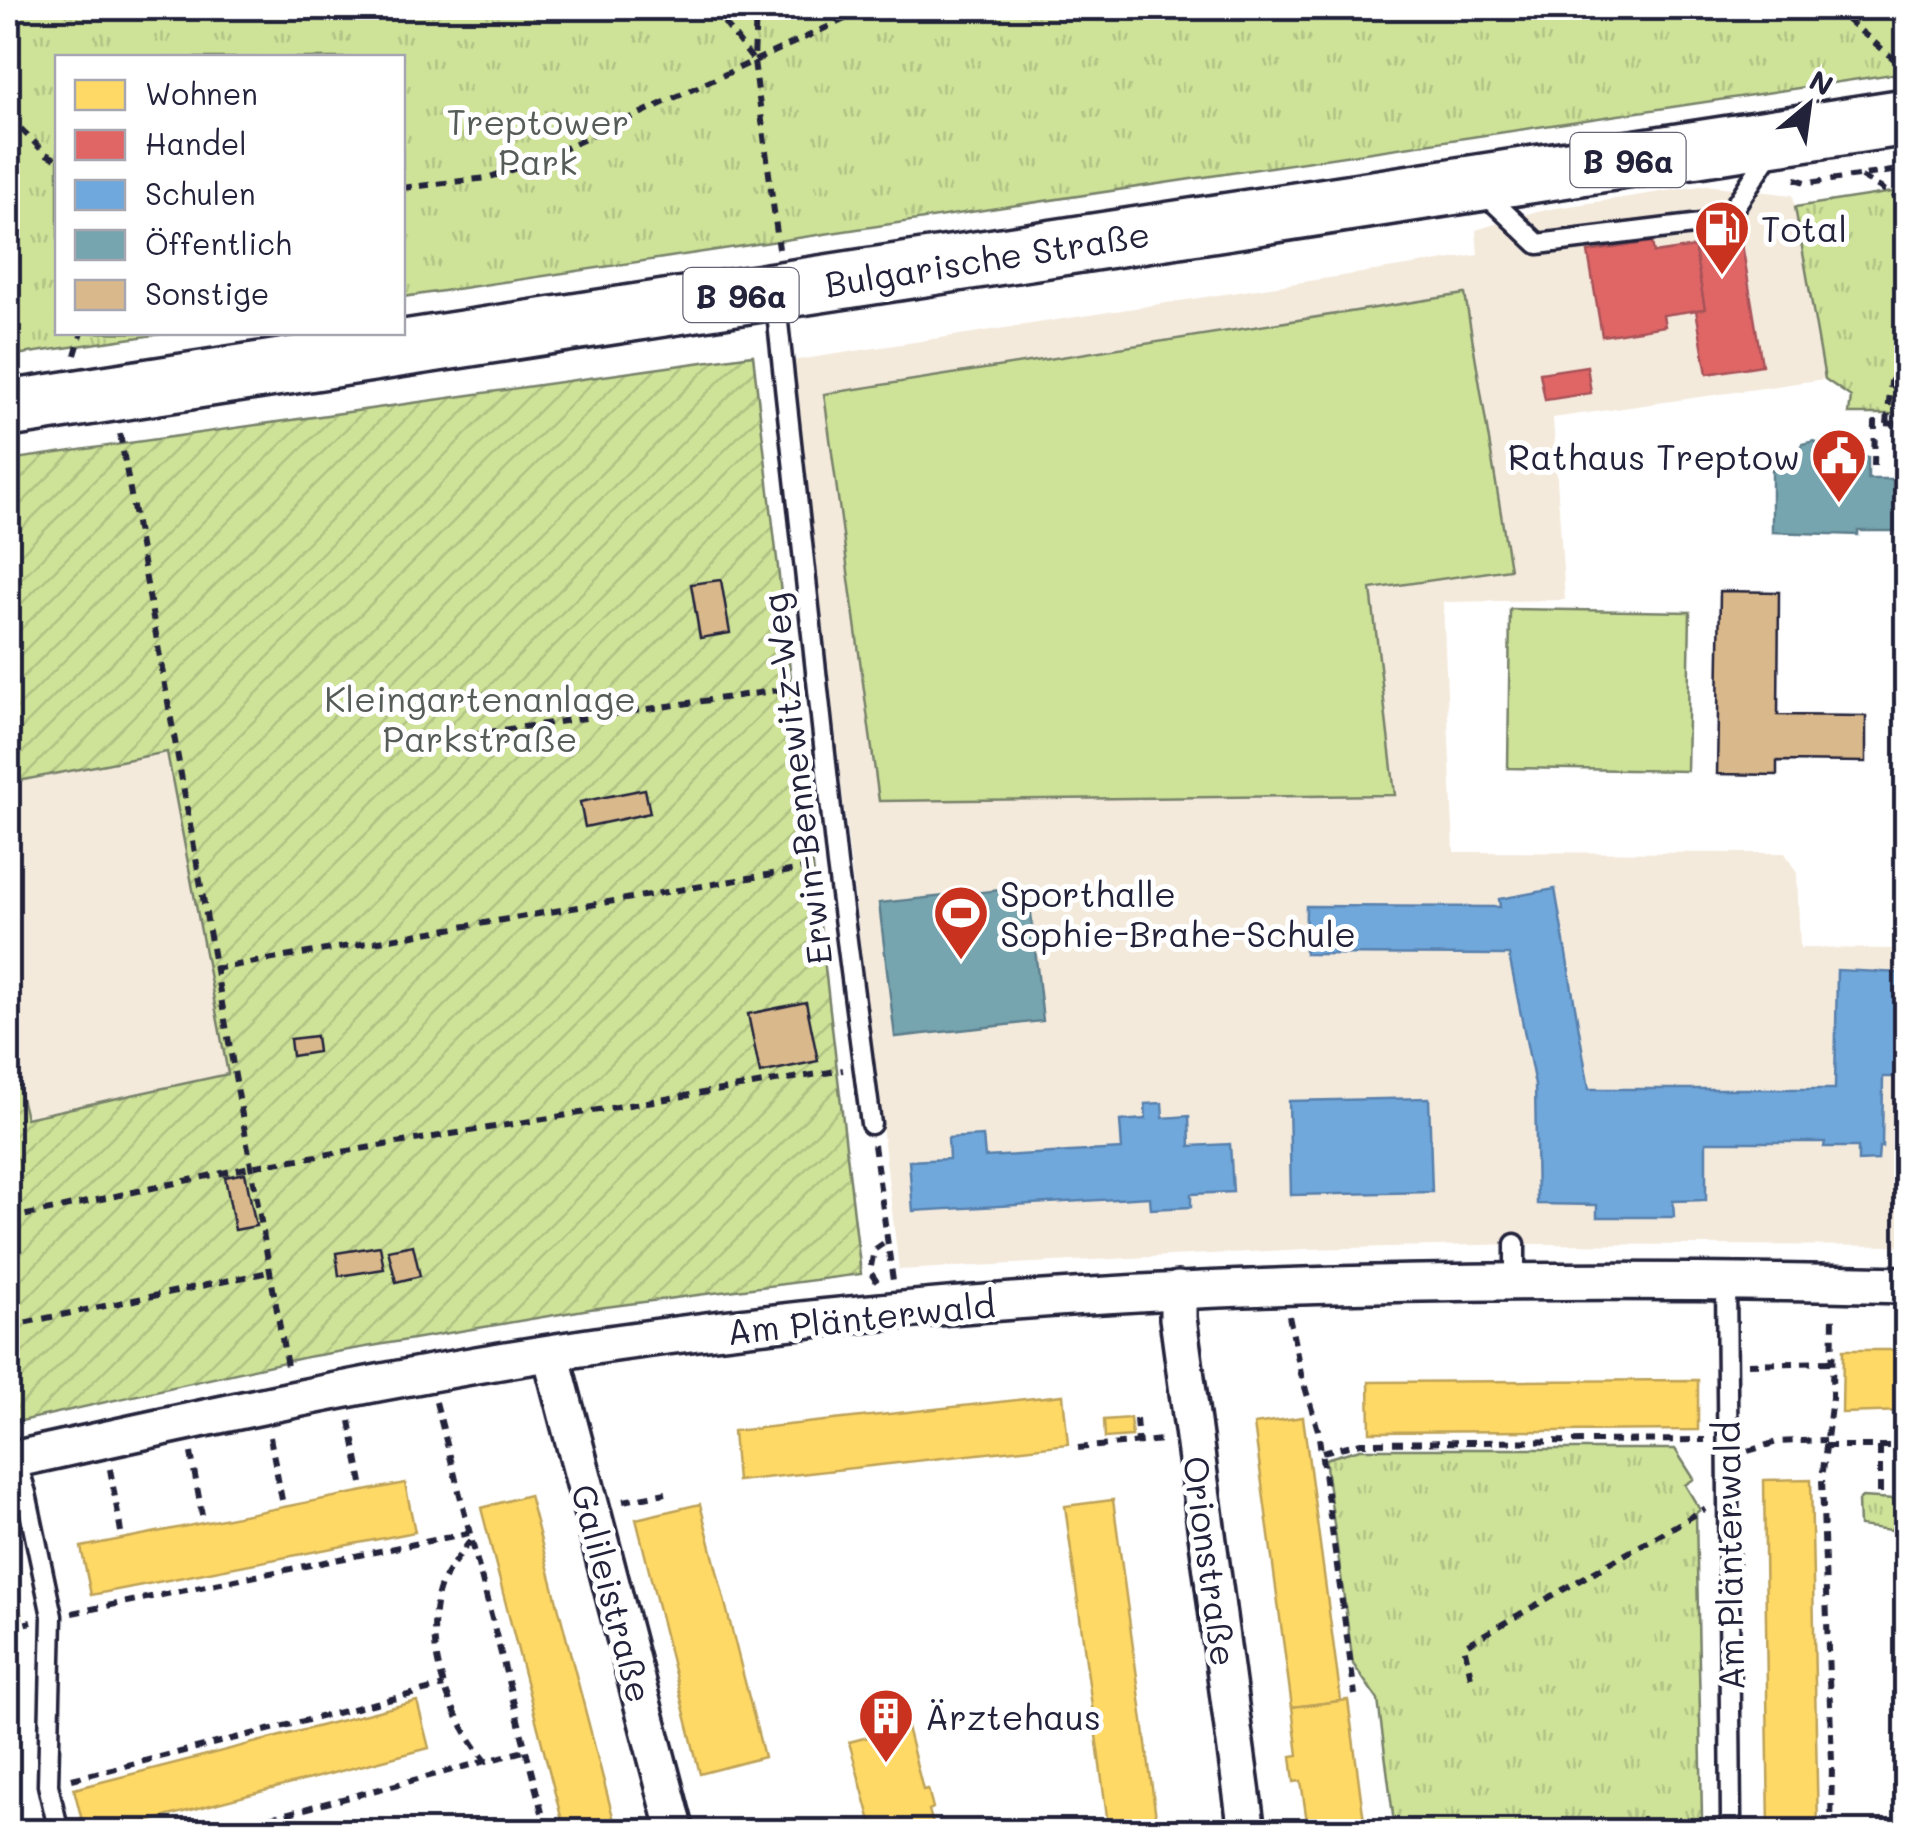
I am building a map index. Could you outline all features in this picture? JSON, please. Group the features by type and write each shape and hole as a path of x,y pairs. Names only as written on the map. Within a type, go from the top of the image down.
{"main road":[{"name":"Bulgarische Straße","path":"8,409 1906,117"}],"street":[{"name":"Am Plänterwald","path":"12,1460 293,1399 551,1354 658,1337 898,1312 1283,1285 1726,1281 1906,1284"},
{"name":"Orionstraße","path":"1178,1290 1178,1318 1247,1832"},
{"name":"Galileistraße","path":"551,1354 676,1832"}],"lane":[{"path":"1475,185 1538,244 1725,220 1781,136"},
{"name":"Erwin-Bennewitz-Weg","path":"774,290 837,864 871,1124"},
{"path":"1515,1244 1515,1282"},
{"name":"Am Plänterwald","path":"1726,1281 1731,1817 1728,1832"},
{"path":"12,1460 26,1493 52,1616 48,1785 58,1832"}],"path":[{"path":"713,8 754,61"},
{"path":"756,8 754,61 781,262 774,290"},
{"path":"405,188 488,178 537,161 869,8"},
{"path":"1833,8 1906,69"},
{"path":"8,116 55,158"},
{"path":"1860,177 1906,202"},
{"path":"73,360 81,335"},
{"path":"1887,424 1890,382 1906,358"},
{"path":"1874,466 1875,423 1906,424"},
{"path":"120,433 293,1399"},
{"path":"433,740 817,685"},
{"path":"214,969 837,864"},
{"path":"8,1219 250,1168 864,1066"},
{"path":"871,1124 892,1275"},
{"path":"888,1240 874,1250 870,1272 898,1312"},
{"path":"8,1326 270,1272"},
{"path":"1832,1832 1822,1479 1832,1362 1833,1283"},
{"path":"1283,1285 1322,1452 1354,1695"},
{"path":"1726,1364 1832,1362"},
{"path":"436,1402 546,1832"},
{"path":"1136,1419 1138,1442"},
{"path":"350,1420 362,1483"},
{"path":"270,1436 282,1500"},
{"path":"1078,1448 1194,1436"},
{"path":"1322,1452 1362,1443 1694,1440"},
{"path":"1728,1452 1744,1452 1777,1442 1906,1446"},
{"path":"1880,1446 1880,1496"},
{"path":"191,1452 202,1515"},
{"path":"110,1468 122,1532"},
{"path":"591,1507 666,1493"},
{"path":"1471,1677 1464,1646 1728,1496"},
{"path":"52,1616 470,1536"},
{"path":"470,1536 438,1596 437,1662 472,1744 486,1761"},
{"path":"8,1628 32,1622"},
{"path":"48,1785 444,1686"},
{"path":"218,1832 524,1751"}],"shaded area":[{"path":"1706,185 1793,195 1825,379 1553,418 1565,600 1443,602 1454,852 1785,853 1797,873 1800,948 1906,949 1906,1246 1522,1244 1306,1249 899,1270 791,361 1478,255 1476,230 1537,211"},
{"path":"167,751 228,1074 26,1118 8,1045 8,783"}],"green space":[{"name":"Treptower Park","path":"8,8 1906,8 1906,72 405,297 405,55 55,55 55,335 154,335 8,356"},
{"path":"1906,190 1906,414 1849,414 1851,397 1825,379 1795,207"},
{"path":"1465,294 1510,569 1371,589 1395,795 879,801 824,394"},
{"name":"Kleingartenanlage Parkstraße","path":"753,355 861,1274 590,1309 307,1357 8,1424 8,1045 26,1118 228,1074 167,752 8,783 8,460"},
{"path":"1510,609 1690,612 1687,771 1508,768"},
{"path":"1360,1449 1675,1449 1694,1479 1685,1485 1700,1510 1696,1513 1702,1818 1673,1827 1655,1824 1654,1832 1395,1831 1378,1700 1353,1664 1325,1459"},
{"path":"1862,1497 1894,1499 1895,1524 1891,1530 1859,1526 1858,1501"}],"building: Wohnen":[{"path":"1843,1350 1906,1350 1906,1411 1842,1413"},
{"path":"1698,1380 1698,1430 1370,1432 1369,1382"},
{"path":"1063,1395 1068,1444 737,1481 733,1431"},
{"path":"1303,1417 1341,1701 1292,1707 1254,1424"},
{"path":"1130,1418 1132,1436 1105,1438 1104,1420"},
{"path":"1811,1479 1818,1832 1769,1832 1764,1480"},
{"path":"405,1483 415,1532 91,1595 81,1547"},
{"path":"529,1495 617,1832 565,1832 481,1508"},
{"path":"1113,1500 1158,1832 1109,1832 1065,1506"},
{"path":"700,1504 764,1757 700,1774 636,1519"},
{"path":"8,1564 22,1618 8,1621"},
{"path":"1348,1700 1364,1821 1308,1828 1301,1781 1294,1782 1291,1756 1298,1755 1292,1707"},
{"path":"417,1701 429,1748 107,1832 85,1832 74,1789"},
{"name":"Ärztehaus","path":"907,1727 923,1790 928,1789 935,1832 874,1832 849,1742"}],"building: Handel":[{"path":"1652,242 1654,253 1695,247 1705,309 1663,315 1665,326 1602,336 1588,252"},
{"path":"1742,244 1762,365 1707,374 1696,310 1705,309 1695,251"},
{"path":"1587,366 1591,393 1545,400 1540,373"}],"building: Schulen":[{"path":"1555,889 1589,1089 1835,1089 1837,970 1902,973 1899,1077 1883,1077 1882,1147 1878,1160 1858,1161 1858,1147 1824,1147 1825,1142 1706,1142 1706,1200 1673,1201 1674,1217 1597,1217 1597,1205 1537,1204 1535,1085 1509,955 1305,954 1306,906 1500,907 1499,899"},
{"path":"1429,1098 1432,1192 1291,1195 1289,1101"},
{"path":"1162,1103 1163,1118 1189,1116 1190,1146 1230,1144 1233,1192 1191,1194 1191,1207 1151,1209 1150,1197 913,1211 909,1161 949,1159 948,1138 983,1136 985,1157 1122,1149 1120,1121 1146,1119 1145,1104"}],"building: Öffentlich":[{"name":"Rathaus Treptow","path":"1814,441 1830,457 1868,457 1868,479 1906,479 1906,531 1858,531 1858,535 1772,532 1772,457 1793,457 1802,444"},
{"name":"Sporthalle Sophie-Brahe-Schule","path":"1028,887 1043,1021 895,1037 879,903"}],"building: Sonstige":[{"path":"721,580 730,633 700,638 691,584"},
{"path":"1720,591 1779,592 1778,715 1866,716 1866,762 1777,761 1777,775 1717,774"},
{"path":"645,789 650,813 585,827 580,802"},
{"path":"806,1002 818,1061 760,1073 748,1014"},
{"path":"316,1036 318,1052 292,1056 290,1039"},
{"path":"245,1173 256,1226 235,1230 225,1177"},
{"path":"413,1245 420,1276 396,1282 388,1250"},
{"path":"380,1246 384,1269 339,1276 336,1253"}],"place":[{"name":"Total","path":"1722,277"},
{"name":"Rathaus Treptow","path":"1839,505"},
{"name":"Sporthalle Sophie-Brahe-Schule","path":"961,962"},
{"name":"Ärztehaus","path":"886,1765"}]}
